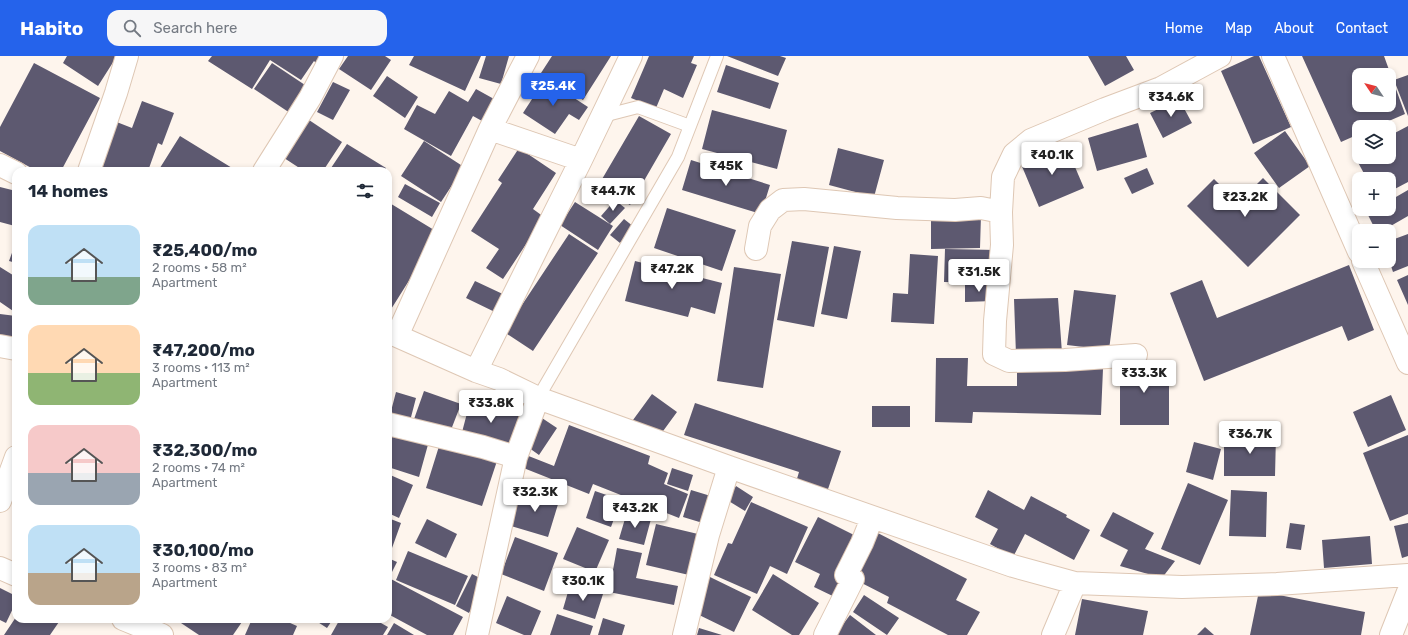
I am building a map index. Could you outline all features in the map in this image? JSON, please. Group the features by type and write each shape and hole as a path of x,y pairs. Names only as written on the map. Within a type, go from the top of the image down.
{"street":[{"path":"90,167 127,56"},
{"path":"267,167 310,98 332,56"},
{"path":"528,56 490,129 392,334 476,371 499,379 538,398 872,518 1013,566 1075,583 1182,587 1276,584 1408,575"},
{"path":"476,371 603,116 631,56"},
{"path":"1136,355 1096,359 1009,362 994,354 995,321 1002,245 1001,212 1003,177 1014,154 1031,140 1105,109 1161,88 1220,56"},
{"path":"1273,56 1352,236"},
{"path":"490,129 581,160"},
{"path":"0,165 12,171"},
{"path":"756,249 760,226 770,210 783,200 804,199 897,208 955,210 981,208 1001,212"},
{"path":"1366,268 1408,362"},
{"path":"0,346 12,348"},
{"path":"477,635 516,457 538,398"},
{"path":"392,425 483,447 516,457"},
{"path":"684,635 708,535 728,467"},
{"path":"0,501 12,468"},
{"path":"825,635 853,579 846,575 862,543 872,518"},
{"path":"0,568 12,572"},
{"path":"1053,635 1075,583"},
{"path":"1391,635 1408,592"},
{"path":"133,623 162,635"}],"lane":[{"path":"538,398 678,157 717,56"},
{"path":"603,116 638,107 690,126"}],"building":[{"path":"67,56 117,56 98,86 63,63"},
{"path":"212,56 321,56 316,63 314,61 301,80 270,60 252,89 208,61"},
{"path":"348,56 385,56 391,60 371,90 339,69"},
{"path":"414,56 481,56 465,91 409,65"},
{"path":"486,56 509,56 501,84 479,78"},
{"path":"552,56 611,56 583,100 541,73"},
{"path":"649,56 694,56 691,63 697,65 683,98 664,89 656,108 631,98"},
{"path":"727,56 780,56 786,58 778,76"},
{"path":"1088,56 1126,56 1134,70 1105,86"},
{"path":"1254,56 1259,56 1291,127 1253,144 1221,71"},
{"path":"1302,56 1384,56 1388,68 1352,68 1352,112 1396,112 1396,89 1405,114 1391,120 1352,120 1352,137 1341,142"},
{"path":"34,63 100,98 63,167 30,167 0,151 0,127"},
{"path":"272,63 308,87 290,113 254,89"},
{"path":"726,65 779,83 770,109 717,92"},
{"path":"1408,75 1408,116 1396,85 1396,79"},
{"path":"387,76 418,97 405,118 373,96"},
{"path":"545,79 588,107 579,120 569,114 555,134 523,113"},
{"path":"333,82 350,90 333,120 317,112"},
{"path":"476,89 494,99 482,121 473,116 451,156 404,129 417,105 435,114 449,91 468,102"},
{"path":"1179,99 1192,123 1163,138 1150,113"},
{"path":"142,101 174,113 162,145 158,143 149,167 91,167 109,119 132,128"},
{"path":"712,110 787,130 777,169 702,149"},
{"path":"639,116 671,134 630,205 598,186"},
{"path":"306,118 342,142 326,167 298,167 281,156"},
{"path":"1138,123 1147,157 1097,171 1088,138"},
{"path":"1408,126 1408,182 1396,188 1396,172 1363,172 1359,164 1396,164 1396,132"},
{"path":"1285,131 1310,166 1279,188 1254,153"},
{"path":"180,136 230,167 161,167"},
{"path":"424,141 464,167 441,202 401,176"},
{"path":"347,144 384,167 332,167"},
{"path":"1066,146 1084,188 1039,207 1021,164"},
{"path":"519,148 556,173 533,209 544,217 503,279 486,268 499,249 471,231 502,183 498,180"},
{"path":"838,148 884,160 874,197 829,185"},
{"path":"691,160 770,185 761,214 682,190"},
{"path":"1147,168 1154,184 1132,194 1124,178"},
{"path":"1263,178 1300,215 1248,267 1187,206 1214,179 1238,203"},
{"path":"405,184 440,203 432,217 398,197"},
{"path":"0,187 12,190 12,225 0,222"},
{"path":"1408,190 1408,216 1394,224 1372,224 1368,216 1396,216 1396,197"},
{"path":"615,200 625,208 610,224 601,216"},
{"path":"575,202 613,226 598,250 560,225"},
{"path":"392,204 439,233 392,308"},
{"path":"667,208 736,230 722,271 654,248"},
{"path":"931,214 981,215 980,248 931,249"},
{"path":"624,219 634,227 620,243 610,235"},
{"path":"569,234 598,253 533,351 504,332"},
{"path":"1408,234 1408,266 1393,272 1392,268 1396,268 1396,238"},
{"path":"792,241 829,247 814,327 777,320"},
{"path":"834,246 861,251 847,319 821,314"},
{"path":"945,249 997,250 997,283 944,282"},
{"path":"12,253 12,262 9,261"},
{"path":"910,254 938,256 934,324 891,322 893,293 908,294"},
{"path":"635,261 722,283 715,314 691,307 688,317 625,301"},
{"path":"1349,265 1374,330 1348,341 1342,326 1204,381 1170,293 1202,280 1217,318"},
{"path":"0,267 12,274 12,310 0,302"},
{"path":"734,267 781,274 763,388 717,381"},
{"path":"1408,275 1408,305 1397,280"},
{"path":"475,281 507,296 499,314 466,298"},
{"path":"993,284 993,301 965,302 965,285"},
{"path":"1074,290 1116,295 1109,350 1067,345"},
{"path":"1058,298 1062,353 1016,355 1014,299"},
{"path":"0,314 12,316 12,342 0,340"},
{"path":"936,358 968,358 967,386 1017,386 1017,367 1103,369 1101,415 973,412 972,423 935,422"},
{"path":"1120,363 1169,363 1169,425 1120,425"},
{"path":"424,391 461,404 449,435 413,422"},
{"path":"396,392 416,398 410,421 392,416 392,407"},
{"path":"652,394 677,412 658,438 633,420"},
{"path":"1391,395 1406,430 1368,447 1353,412"},
{"path":"471,398 521,412 511,449 461,436"},
{"path":"695,403 841,451 827,492 796,482 799,472 684,435"},
{"path":"872,406 910,406 910,427 872,427"},
{"path":"542,418 557,428 539,455 525,445"},
{"path":"569,425 650,456 648,464 668,473 664,484 688,494 679,518 593,484 589,494 521,467 526,455 554,466"},
{"path":"392,430 429,441 419,477 392,468"},
{"path":"1224,434 1276,435 1275,476 1224,476"},
{"path":"1408,435 1408,514 1390,521 1363,453"},
{"path":"1194,442 1221,449 1213,480 1186,472"},
{"path":"440,443 497,461 482,506 426,488"},
{"path":"672,468 693,475 688,491 667,484"},
{"path":"392,476 413,485 399,518 392,515"},
{"path":"1188,483 1228,500 1200,565 1161,549"},
{"path":"736,486 753,497 745,511 727,500"},
{"path":"521,490 559,501 548,537 511,526"},
{"path":"691,490 714,497 706,524 683,517"},
{"path":"988,490 1024,510 1031,496 1067,515 1066,517 1090,530 1074,560 1025,534 1013,557 990,544 998,529 975,517"},
{"path":"1231,490 1267,492 1266,537 1229,536"},
{"path":"595,491 621,500 611,527 586,518"},
{"path":"751,502 808,527 787,574 770,566 757,594 714,575 728,543 732,544"},
{"path":"627,512 651,519 644,545 619,539"},
{"path":"1113,512 1154,533 1145,549 1175,561 1162,578 1120,566 1128,550 1100,536"},
{"path":"818,517 862,539 841,600 814,587 820,574 795,562"},
{"path":"427,519 457,534 446,558 415,543"},
{"path":"392,520 401,523 392,548"},
{"path":"1290,523 1305,525 1301,550 1286,548"},
{"path":"1408,523 1408,556 1402,558 1394,526"},
{"path":"656,524 698,534 689,575 646,565"},
{"path":"577,527 609,540 595,572 563,559"},
{"path":"870,529 967,579 956,600 980,612 967,635 948,635 887,603 889,597 846,575"},
{"path":"1370,536 1372,564 1324,568 1322,540"},
{"path":"515,537 558,553 544,591 501,574"},
{"path":"617,548 642,553 636,578 678,586 674,605 609,592"},
{"path":"408,551 468,576 455,605 396,580"},
{"path":"392,560 397,562 392,572"},
{"path":"472,574 486,581 469,613 456,606"},
{"path":"773,574 819,603 799,635 792,635 752,610"},
{"path":"710,577 751,597 734,632 693,612"},
{"path":"392,580 463,617 453,635 427,635 392,616"},
{"path":"570,585 603,594 595,619 563,609"},
{"path":"0,588 12,594 12,610 6,623 0,620"},
{"path":"1259,591 1365,612 1361,635 1250,635"},
{"path":"864,595 899,618 887,635 853,612"},
{"path":"507,596 541,611 531,635 524,635 496,623"},
{"path":"1082,599 1148,611 1143,635 1075,635"},
{"path":"557,614 593,626 590,635 550,635"},
{"path":"850,615 876,635 835,635"},
{"path":"603,618 625,625 622,635 598,635"},
{"path":"12,623 58,623 50,635 4,635"},
{"path":"181,623 241,623 233,635 199,635"},
{"path":"250,623 290,623 297,626 293,635 245,635"},
{"path":"319,623 330,623 327,628"},
{"path":"338,623 381,623 388,627 383,635 331,635"},
{"path":"394,623 414,635 387,635"},
{"path":"1205,627 1214,635 1197,635"},
{"path":"699,628 722,635 697,635"}]}
